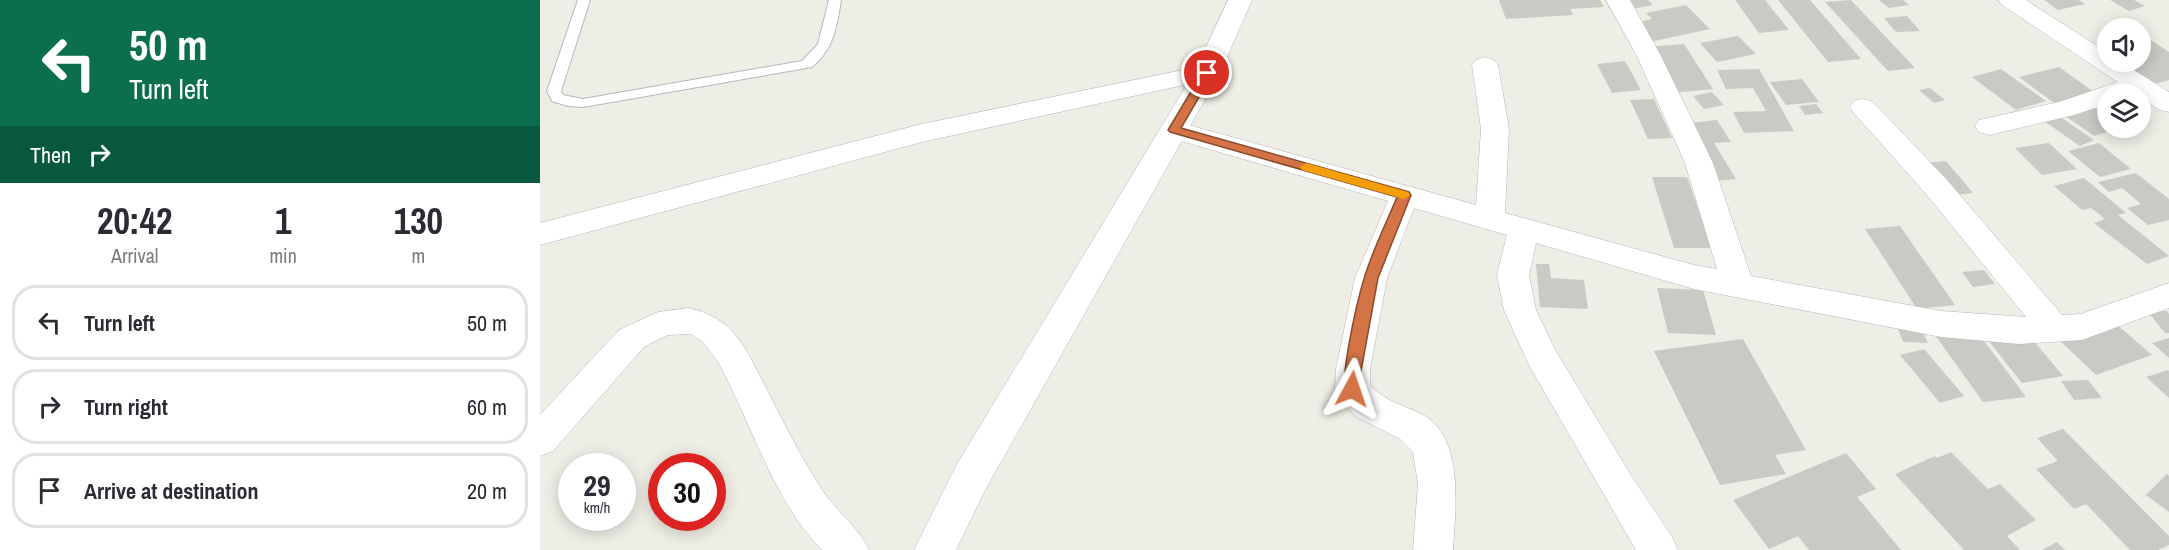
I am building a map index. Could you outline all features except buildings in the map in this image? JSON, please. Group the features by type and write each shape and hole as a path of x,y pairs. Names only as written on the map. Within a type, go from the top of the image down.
{"street":[{"path":"935,550 970,479 1207,73 1240,0"},
{"path":"1618,0 1649,56 1700,164 1738,285"},
{"path":"2010,0 2158,93"},
{"path":"1485,65 1495,129 1490,219"},
{"path":"540,234 922,133 1207,73"},
{"path":"1989,126 2065,109 2158,93"},
{"path":"1863,107 1910,154 1970,223 2054,329"},
{"path":"1174,130 1694,277 1941,324 2019,331 2082,327 2169,295"},
{"path":"1405,195 1371,278 1353,369 1352,389 1365,406 1380,416 1414,429 1427,441 1434,456 1436,482 1433,550"},
{"path":"1524,228 1513,275 1520,310 1541,355 1618,489 1658,550"},
{"path":"540,440 631,339 648,327 666,322 689,322 708,327 723,343 739,370 816,515 849,550"}],"lane":[{"path":"584,0 554,91 557,98 568,102 583,103 635,95 807,64 817,57 826,45 835,0"}],"slow traffic":[{"path":"1306,167 1404,195"}],"route":[{"path":"1207,73 1174,130 1405,195 1371,278 1353,369 1352,389"}]}
